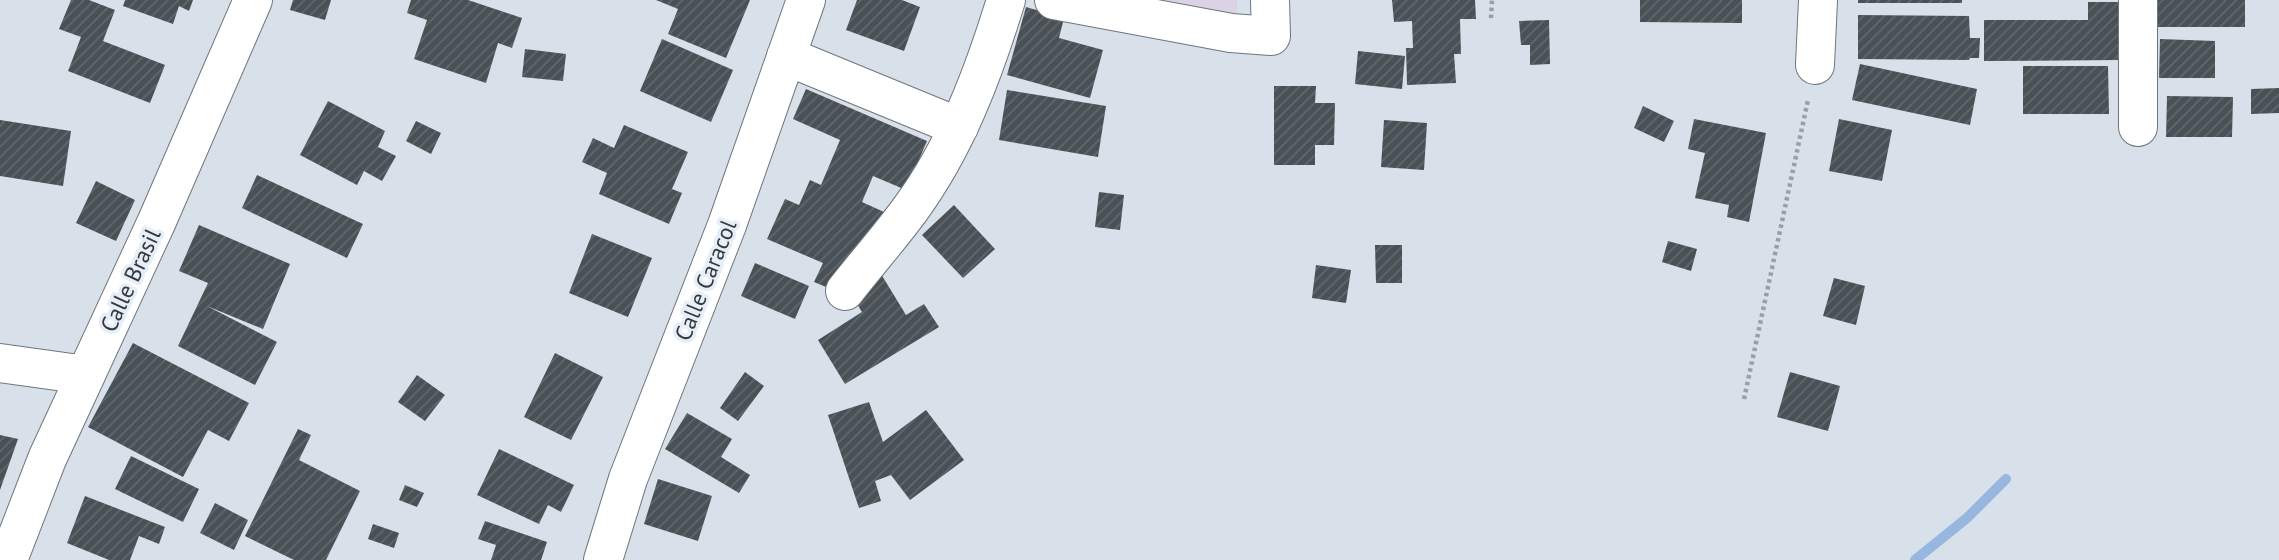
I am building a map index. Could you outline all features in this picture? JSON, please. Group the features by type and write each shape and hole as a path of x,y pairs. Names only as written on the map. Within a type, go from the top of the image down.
{"street":[{"name":"Calle Brasil","path":"8,560 47,459 157,221 253,0"},
{"name":"Calle Caracol","path":"603,560 628,478 727,225 806,0"},
{"path":"845,291 910,211 942,159 986,64 1006,0"},
{"path":"1054,0 1231,33 1271,36 1270,0"},
{"path":"1815,65 1818,0"},
{"path":"2138,0 2138,127"},
{"path":"786,56 959,127"},
{"path":"0,363 86,375"}],"path":[{"path":"1491,18 1492,0"},
{"path":"1744,399 1815,65"}],"shaded area":[{"path":"1136,0 1237,0 1237,21"}],"building":[{"path":"71,0 89,0 115,10 103,41 165,65 150,103 68,71 81,37 59,29"},
{"path":"125,0 193,0 189,11 179,6 173,24 123,6"},
{"path":"293,0 331,0 325,20 290,10"},
{"path":"411,0 468,0 522,18 512,48 498,43 486,83 414,59 427,20 407,13"},
{"path":"656,0 750,0 726,58 668,34 678,9"},
{"path":"857,0 902,0 920,7 904,51 846,30"},
{"path":"1392,0 1475,0 1476,19 1460,19 1461,54 1454,54 1456,83 1407,85 1406,48 1413,48 1412,21 1394,22"},
{"path":"1640,0 1742,0 1742,23 1640,22"},
{"path":"1858,0 1962,0 1962,3 1858,3"},
{"path":"2158,0 2245,0 2245,27 2158,27"},
{"path":"2088,2 2120,2 2120,60 1984,61 1984,20 2088,20"},
{"path":"1026,7 1064,18 1059,38 1103,50 1090,98 1007,75"},
{"path":"1858,15 1969,16 1970,38 1980,38 1979,58 1858,59"},
{"path":"1549,20 1550,64 1530,65 1530,45 1521,45 1519,21"},
{"path":"662,39 733,70 711,122 640,91"},
{"path":"2160,39 2215,41 2215,78 2159,78"},
{"path":"525,49 566,54 563,81 522,77"},
{"path":"1358,51 1405,56 1402,89 1355,84"},
{"path":"1860,64 1977,89 1970,125 1852,100"},
{"path":"2023,66 2108,66 2109,114 2023,114"},
{"path":"1274,86 1316,86 1315,103 1335,103 1334,145 1315,145 1315,165 1274,165"},
{"path":"2279,88 2279,113 2251,114 2251,89"},
{"path":"806,89 927,141 906,190 873,176 862,202 884,212 839,270 831,289 814,282 823,263 767,239 785,199 799,205 810,180 821,185 840,140 793,119"},
{"path":"1007,90 1106,106 1098,157 999,140"},
{"path":"2167,96 2233,97 2232,137 2166,137"},
{"path":"328,101 385,131 378,147 396,156 382,181 364,171 357,185 300,155"},
{"path":"1643,106 1674,121 1664,142 1634,128"},
{"path":"1694,119 1766,133 1749,222 1727,217 1729,205 1695,198 1705,153 1688,149"},
{"path":"1839,119 1892,130 1882,181 1829,171"},
{"path":"0,120 71,131 63,186 0,176"},
{"path":"1384,120 1427,123 1424,170 1381,167"},
{"path":"416,121 441,133 431,154 406,141"},
{"path":"624,125 688,152 672,189 682,193 669,224 599,194 607,173 582,162 593,138 614,148"},
{"path":"257,175 363,224 347,258 242,208"},
{"path":"96,181 135,200 116,241 76,223"},
{"path":"1099,192 1124,195 1120,230 1095,227"},
{"path":"954,205 995,249 963,278 922,235"},
{"path":"199,225 290,264 263,329 207,306 277,342 255,385 178,346 208,283 179,271"},
{"path":"592,234 652,258 628,317 569,293"},
{"path":"1668,241 1697,249 1691,271 1662,262"},
{"path":"1375,245 1402,245 1402,283 1376,283"},
{"path":"755,263 809,286 795,319 741,296"},
{"path":"1316,265 1351,270 1346,303 1312,298"},
{"path":"881,274 906,315 924,304 939,327 845,384 818,340 862,312 850,293"},
{"path":"1834,278 1865,286 1856,325 1823,316"},
{"path":"133,343 249,403 229,441 208,430 183,477 88,427"},
{"path":"555,353 603,377 571,440 524,417"},
{"path":"745,372 764,386 738,421 720,408"},
{"path":"1790,372 1840,386 1828,431 1777,417"},
{"path":"417,375 445,395 425,421 398,402"},
{"path":"869,402 883,442 926,410 964,460 910,500 891,475 875,481 881,501 859,508 828,415"},
{"path":"687,413 732,439 721,457 750,475 739,493 665,449"},
{"path":"298,429 311,435 299,460 360,491 326,560 294,560 245,536"},
{"path":"0,435 18,439 0,490"},
{"path":"499,449 574,485 561,512 548,505 539,524 477,495"},
{"path":"131,456 199,489 183,522 115,489"},
{"path":"658,479 712,496 698,541 644,524"},
{"path":"405,485 424,493 417,507 399,500"},
{"path":"85,496 165,527 159,544 139,536 130,560 109,560 67,543"},
{"path":"215,503 248,520 234,550 200,533"},
{"path":"485,521 547,542 541,560 491,560 496,545 478,539"},
{"path":"373,524 399,533 394,548 368,539"}],"waterway":[{"path":"1915,560 1967,518 2006,479"}]}
